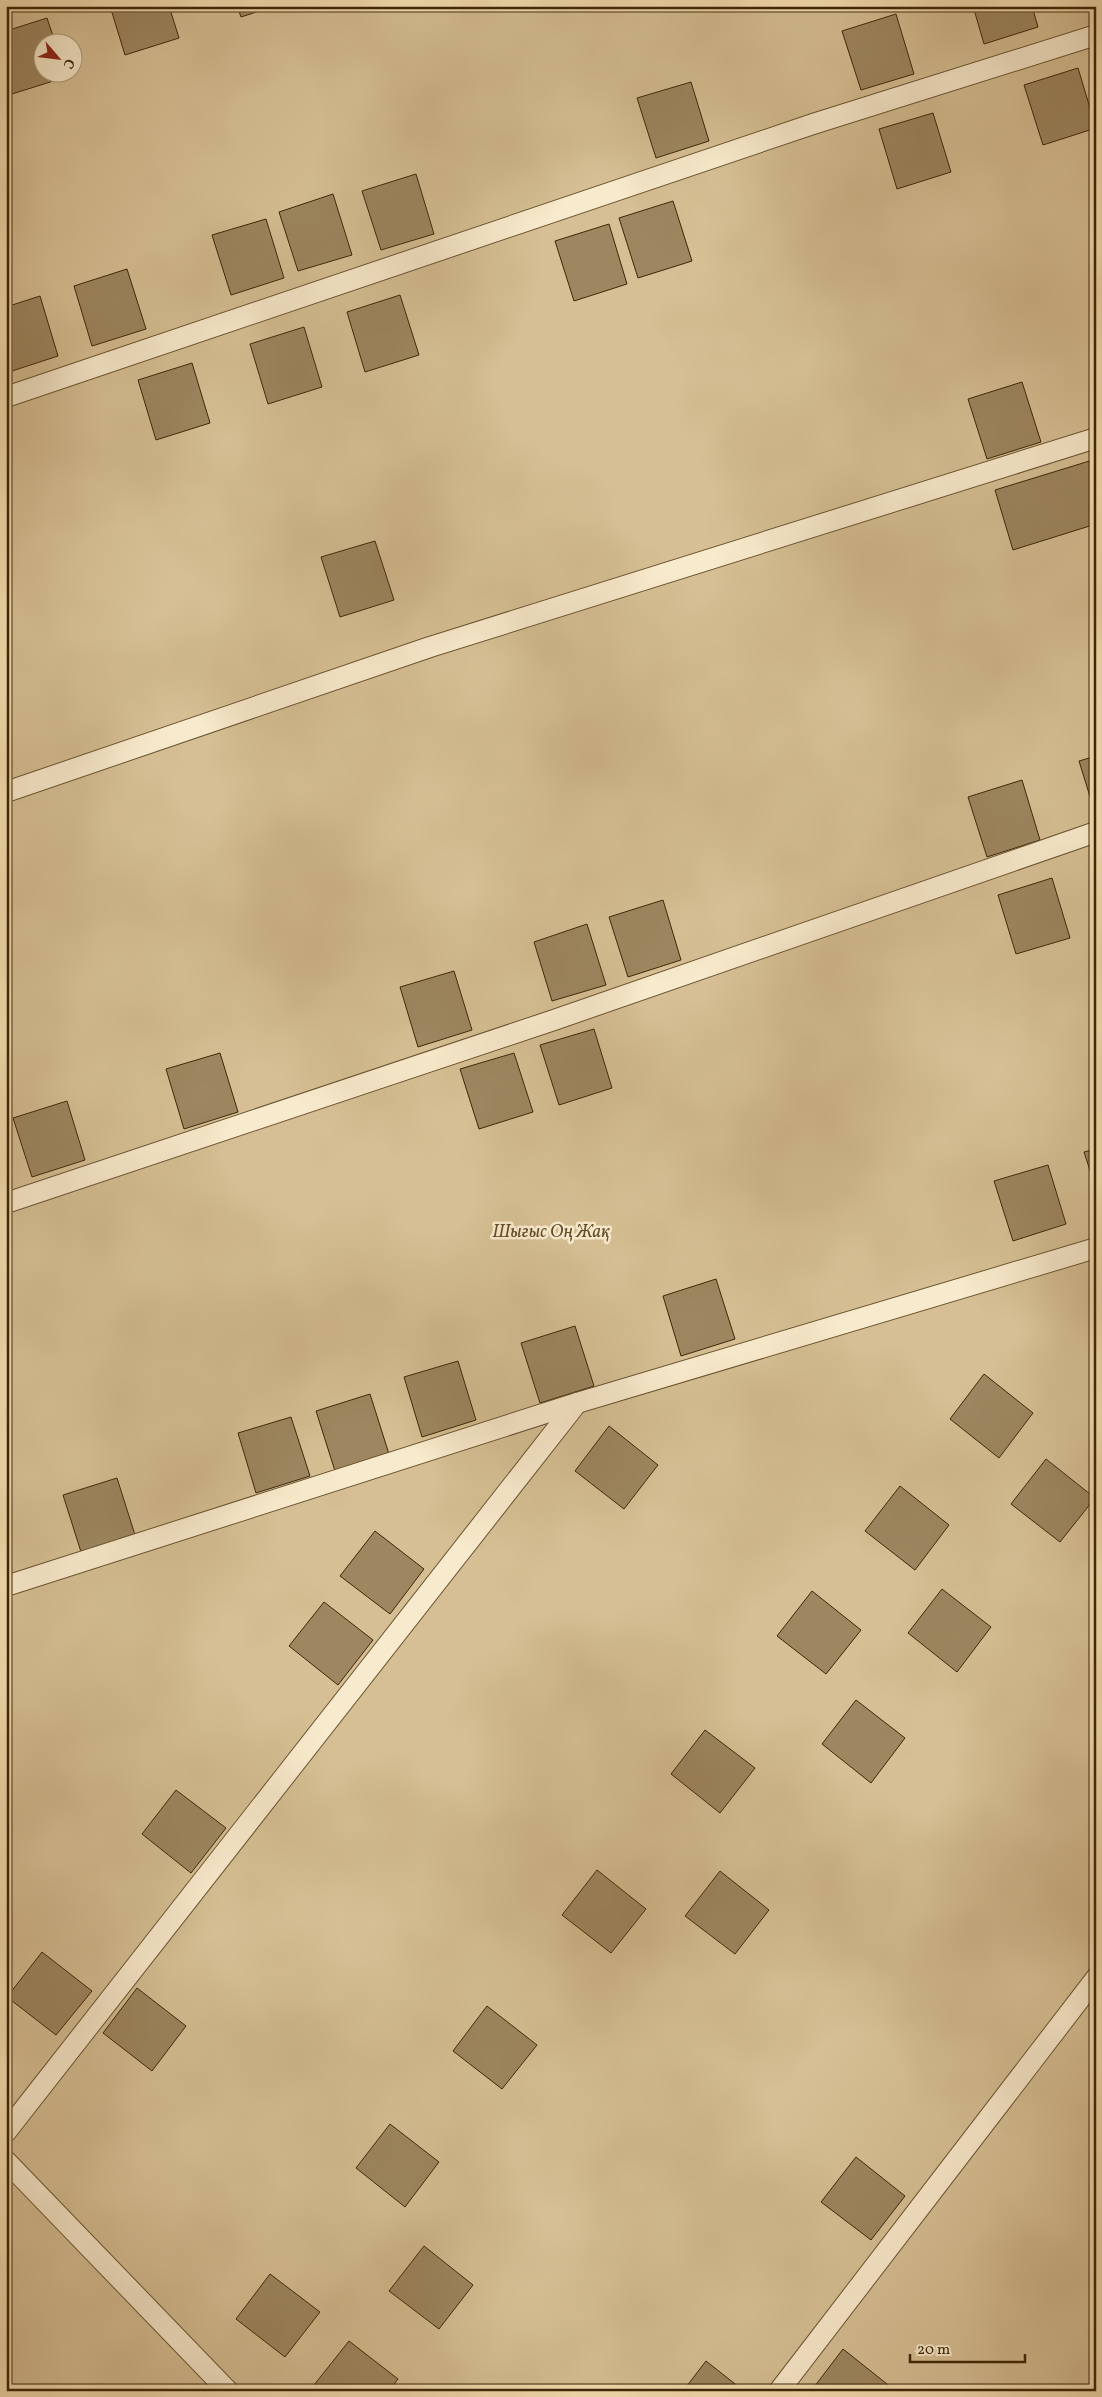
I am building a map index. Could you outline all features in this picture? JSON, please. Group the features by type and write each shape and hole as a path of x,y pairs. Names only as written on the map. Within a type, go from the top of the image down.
{"lane":[{"path":"6,397 813,124 1096,35"},
{"path":"6,792 430,647 1096,438"},
{"path":"6,1203 564,1016 1096,832"},
{"path":"6,1586 577,1403 1096,1248"},
{"path":"6,2132 577,1403"},
{"path":"779,2391 1096,1978"},
{"path":"6,2161 228,2391"}],"green space":[{"name":"Шығыс Оң Жақ","path":"6,6 1096,6 1096,2391 6,2391"}],"building":[{"path":"110,6 169,6 179,38 125,55"},
{"path":"237,6 275,6 241,17"},
{"path":"973,6 1032,6 1038,27 984,44"},
{"path":"896,14 914,74 861,90 842,31"},
{"path":"47,18 52,32 32,32 32,82 50,82 12,94 6,76 6,31"},
{"path":"1078,68 1096,128 1043,145 1024,85"},
{"path":"691,82 709,141 656,158 637,98"},
{"path":"933,113 951,172 897,189 879,129"},
{"path":"416,174 434,234 381,250 362,191"},
{"path":"333,194 352,255 298,271 279,212"},
{"path":"673,201 692,261 638,278 619,218"},
{"path":"266,219 284,278 231,295 212,235"},
{"path":"609,224 627,284 574,301 555,241"},
{"path":"127,269 146,329 92,346 74,286"},
{"path":"400,295 419,355 365,372 347,312"},
{"path":"40,296 58,356 6,373 6,307"},
{"path":"304,327 322,387 268,404 250,344"},
{"path":"192,363 210,423 156,440 138,380"},
{"path":"1022,382 1041,442 987,459 968,399"},
{"path":"1096,459 1096,524 1013,550 995,490"},
{"path":"375,541 394,600 340,617 321,557"},
{"path":"1096,756 1096,816 1079,761"},
{"path":"1022,780 1040,840 987,857 968,797"},
{"path":"1052,878 1070,938 1016,954 998,895"},
{"path":"663,900 681,960 628,977 609,917"},
{"path":"587,924 606,985 552,1001 534,942"},
{"path":"454,971 472,1030 418,1047 400,987"},
{"path":"594,1029 612,1088 559,1105 540,1045"},
{"path":"220,1053 238,1112 184,1129 166,1069"},
{"path":"514,1053 533,1112 479,1129 460,1069"},
{"path":"67,1101 85,1160 32,1177 13,1118"},
{"path":"1096,1149 1096,1189 1084,1152"},
{"path":"1048,1165 1066,1224 1013,1241 994,1181"},
{"path":"716,1279 735,1339 681,1356 663,1296"},
{"path":"575,1326 594,1386 540,1403 521,1343"},
{"path":"458,1361 476,1420 422,1437 404,1377"},
{"path":"984,1374 1033,1413 999,1458 950,1419"},
{"path":"370,1394 389,1454 335,1471 316,1411"},
{"path":"291,1417 310,1476 256,1493 238,1433"},
{"path":"609,1426 658,1465 624,1509 575,1471"},
{"path":"1046,1459 1095,1498 1060,1542 1011,1504"},
{"path":"117,1478 136,1538 82,1555 63,1495"},
{"path":"900,1486 949,1525 915,1570 865,1531"},
{"path":"375,1531 424,1569 390,1614 340,1576"},
{"path":"942,1589 991,1627 957,1672 908,1633"},
{"path":"812,1591 861,1630 826,1674 777,1636"},
{"path":"324,1602 373,1640 338,1685 289,1646"},
{"path":"856,1700 905,1738 871,1783 822,1744"},
{"path":"705,1730 755,1768 720,1813 671,1774"},
{"path":"176,1790 226,1828 191,1873 142,1834"},
{"path":"597,1870 646,1909 611,1953 562,1915"},
{"path":"720,1871 769,1910 735,1954 685,1916"},
{"path":"42,1952 92,1991 56,2035 7,1997"},
{"path":"137,1988 186,2026 152,2071 103,2033"},
{"path":"487,2006 537,2045 502,2089 453,2051"},
{"path":"390,2124 439,2162 405,2207 356,2168"},
{"path":"856,2157 905,2196 871,2240 821,2202"},
{"path":"424,2246 473,2285 439,2329 389,2291"},
{"path":"270,2274 320,2312 285,2357 236,2319"},
{"path":"349,2341 398,2379 389,2391 321,2391 314,2385"},
{"path":"843,2349 892,2388 890,2391 811,2391"},
{"path":"706,2361 744,2391 683,2391"}]}
